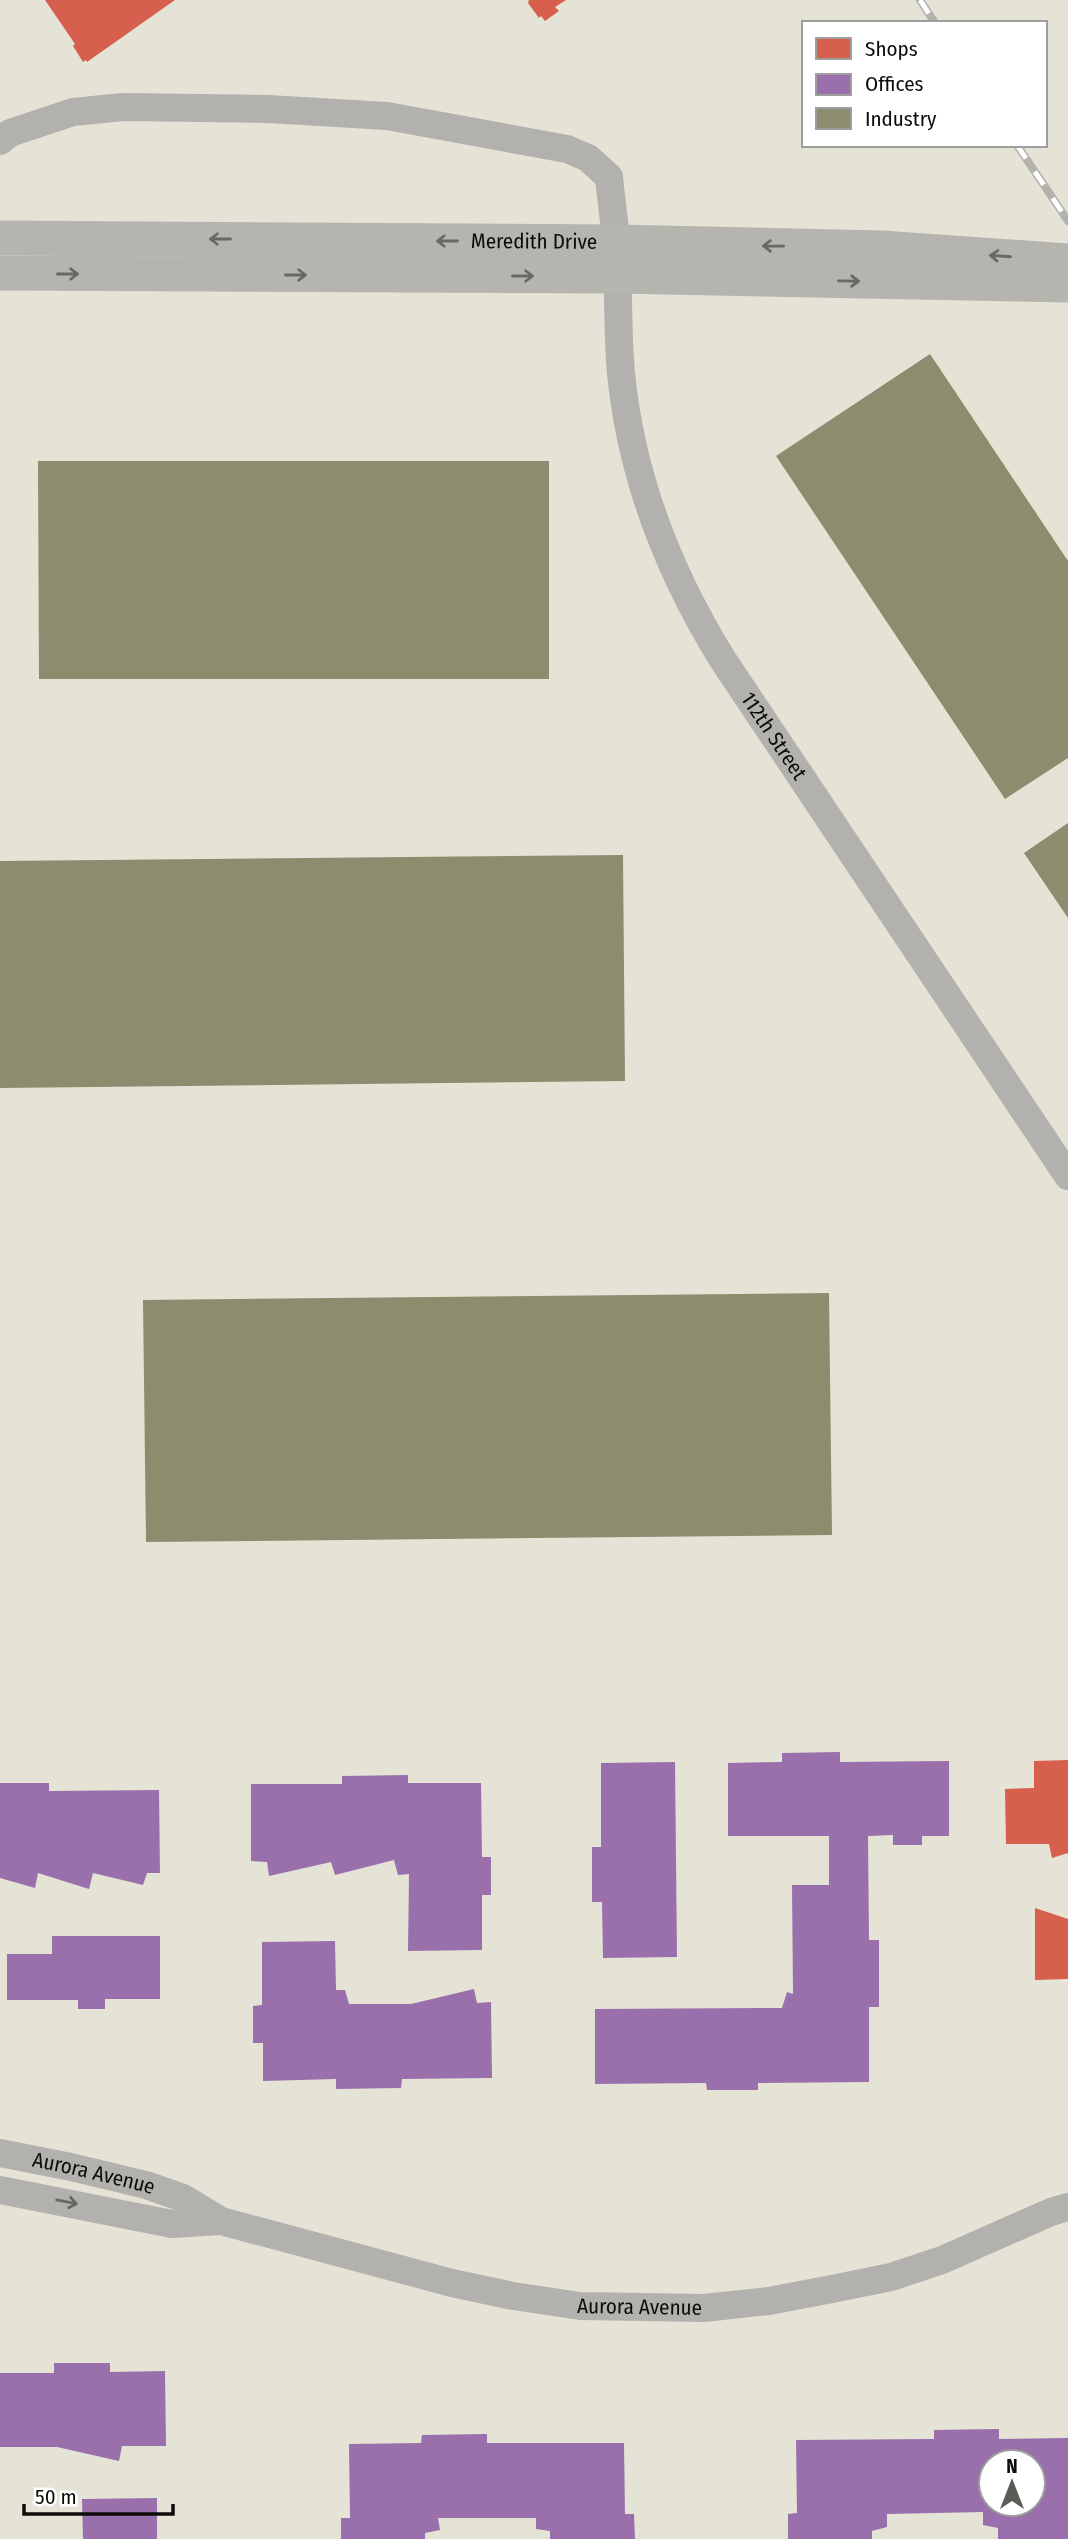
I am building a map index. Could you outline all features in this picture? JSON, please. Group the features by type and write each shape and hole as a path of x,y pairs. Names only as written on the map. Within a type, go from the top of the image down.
{"main road":[{"name":"Meredith Drive","path":"0,238 616,242 882,248 1068,261"},
{"name":"Meredith Drive","path":"0,273 616,276 1068,285"}],"street":[{"name":"112th Street","path":"0,141 10,133 73,112 123,107 268,109 387,116 567,149 588,158 608,177 616,242 621,374 631,440 649,505 678,580 723,660 1068,1176"},
{"name":"Aurora Avenue","path":"0,2153 71,2166 146,2185 183,2198 221,2221 452,2283 580,2306 704,2308 769,2301 891,2277 942,2260 1062,2204"},
{"name":"Aurora Avenue","path":"0,2190 172,2224 221,2221"}],"shaded area":[{"path":"0,0 1068,0 1068,261 0,238"},
{"path":"0,273 1068,285 1068,2539 0,2539"}],"building: Shops":[{"path":"45,0 175,0 87,62 83,62 73,46 75,44"},
{"path":"529,0 566,0 555,7 559,11 545,21 541,16 539,18 528,3"},
{"path":"1068,1760 1068,1853 1052,1858 1049,1844 1006,1844 1005,1789 1034,1788 1034,1761"},
{"path":"1035,1908 1068,1919 1068,1979 1035,1980"}],"building: Offices":[{"path":"840,1752 840,1762 949,1761 949,1836 922,1836 922,1845 893,1845 893,1835 868,1836 869,1940 879,1940 879,2007 869,2007 869,2082 758,2083 758,2090 707,2090 706,2083 595,2084 595,2009 782,2008 787,1992 793,1994 792,1885 829,1885 829,1836 728,1836 728,1763 782,1762 782,1753"},
{"path":"675,1762 677,1957 603,1958 602,1902 592,1902 592,1847 601,1847 601,1763"},
{"path":"408,1775 408,1783 481,1783 482,1857 491,1857 491,1895 482,1895 482,1950 408,1951 409,1874 398,1875 394,1860 335,1875 331,1862 269,1876 267,1862 251,1861 251,1784 342,1784 342,1776"},
{"path":"0,1783 49,1783 49,1791 159,1790 160,1873 147,1873 143,1885 93,1873 89,1889 38,1873 35,1888 0,1878"},
{"path":"52,1936 160,1936 160,1999 105,1999 105,2009 78,2009 78,2000 7,2000 7,1954 52,1954"},
{"path":"335,1941 336,1990 345,1990 349,2004 411,2004 474,1989 477,2003 491,2002 492,2078 402,2079 401,2088 336,2089 336,2079 263,2081 263,2043 253,2043 253,2006 262,2005 262,1942"},
{"path":"54,2363 110,2363 110,2372 165,2371 166,2446 122,2446 119,2461 57,2447 0,2447 0,2373 54,2373"},
{"path":"999,2429 999,2439 1068,2438 1068,2539 998,2539 998,2528 983,2525 983,2518 1047,2518 1047,2448 977,2448 977,2512 887,2514 887,2527 872,2531 872,2539 788,2539 788,2514 797,2513 796,2440 934,2439 934,2430"},
{"path":"487,2434 487,2443 624,2443 625,2514 634,2514 635,2539 550,2539 550,2531 536,2529 536,2518 438,2518 440,2530 425,2533 425,2539 341,2539 341,2518 350,2518 349,2444 421,2443 422,2435"},
{"path":"157,2498 157,2539 83,2539 82,2499"}],"building: Industry":[{"path":"930,354 1068,561 1068,758 1005,799 776,456"},
{"path":"38,461 549,461 549,679 39,679"},
{"path":"1068,823 1068,918 1024,853"},
{"path":"623,855 625,1081 0,1088 0,861"},
{"path":"829,1293 832,1535 146,1542 143,1300"}],"railway":[{"path":"920,0 934,21"},
{"path":"1018,147 1068,221"}]}
